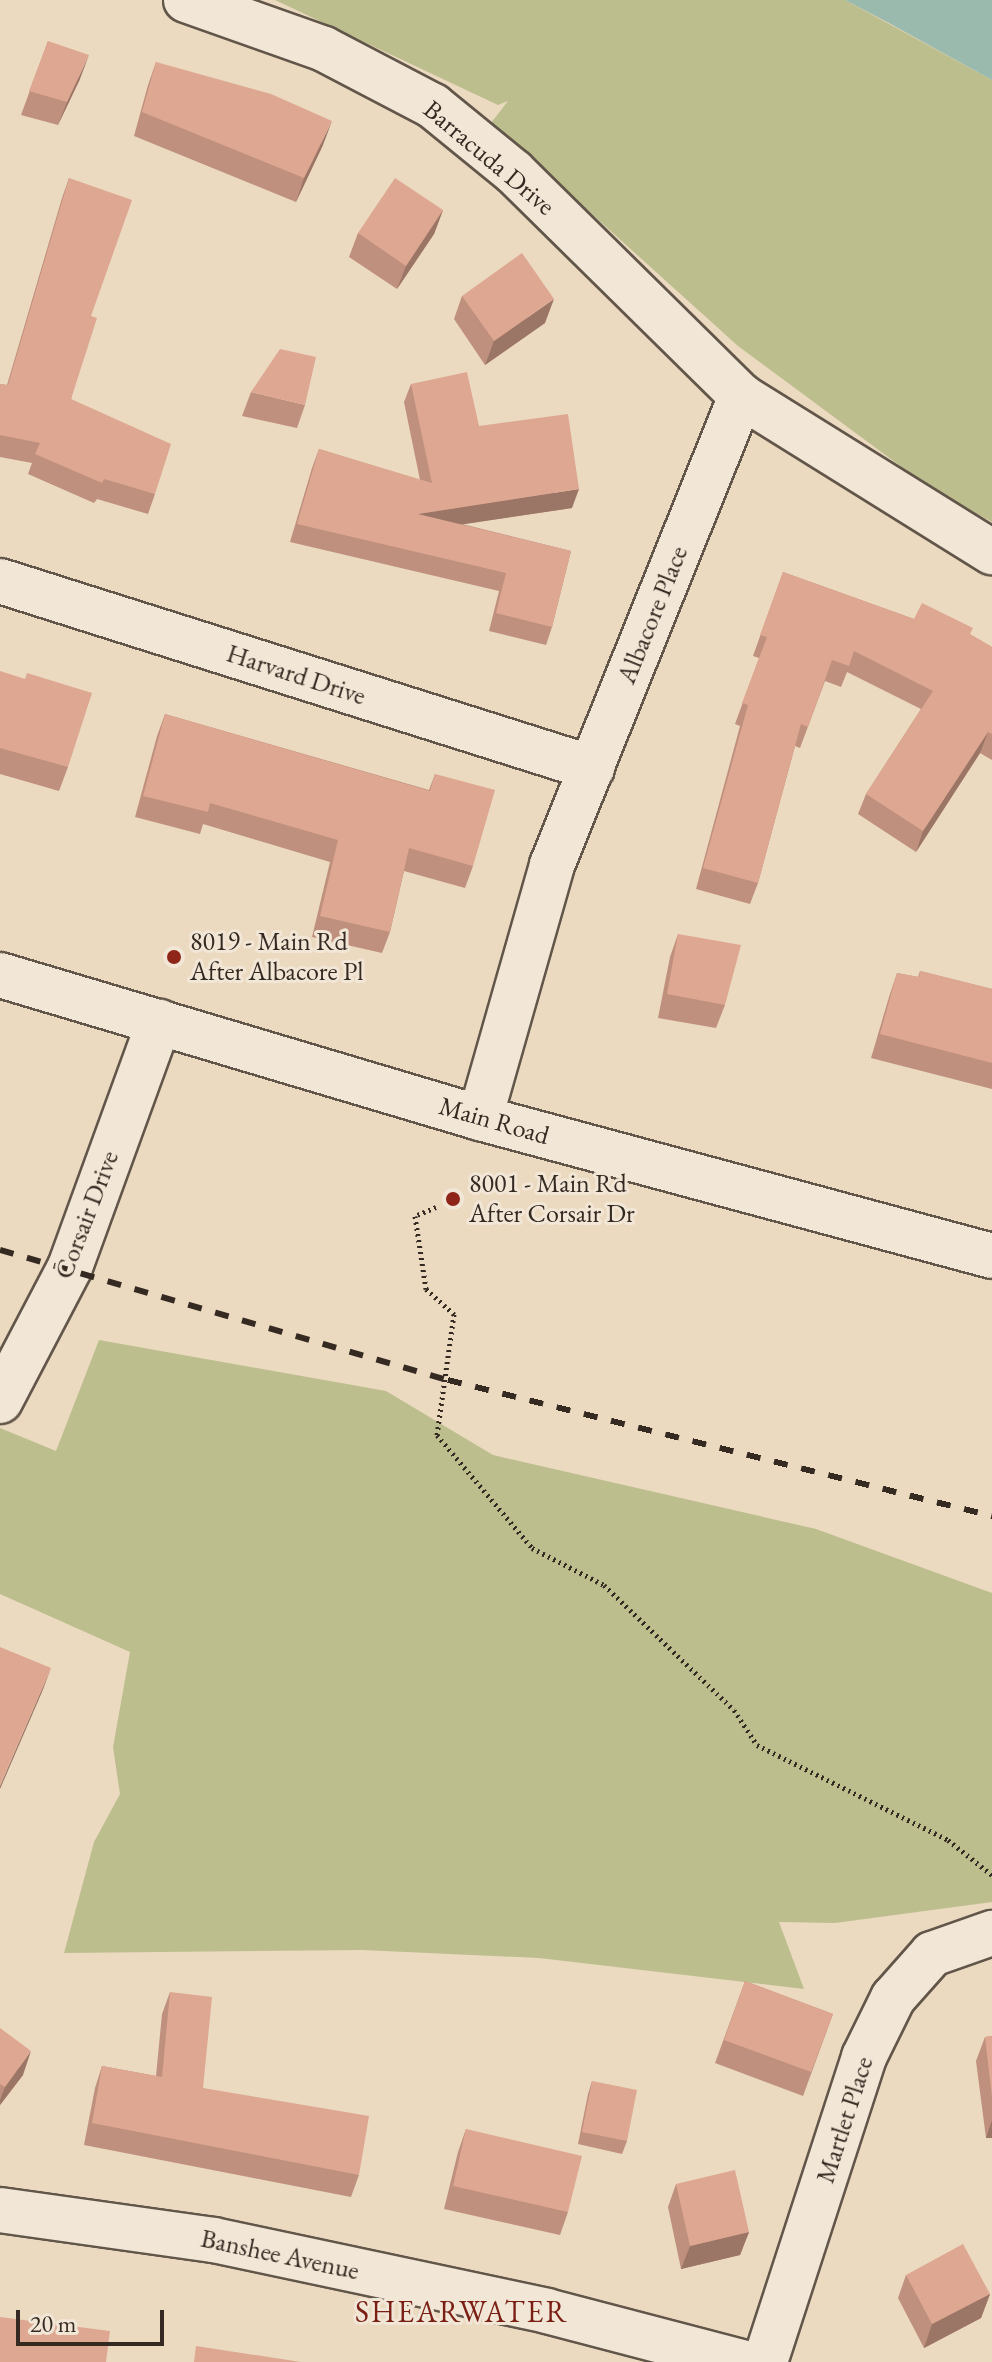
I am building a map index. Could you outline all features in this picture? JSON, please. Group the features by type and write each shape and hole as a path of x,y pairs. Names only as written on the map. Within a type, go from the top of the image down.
{"street":[{"name":"Barracuda Drive","path":"186,0 324,49 433,106 514,172 741,396"},
{"path":"741,396 992,552"},
{"name":"Albacore Place","path":"480,1118 552,865 741,396"},
{"name":"Harvard Drive","path":"0,581 592,768"},
{"name":"Main Road","path":"0,975 480,1118 992,1256"},
{"name":"Corsair Drive","path":"0,1401 70,1267 159,1022"},
{"name":"Martlet Place","path":"765,2362 864,2057 893,1998 932,1954 992,1933"},
{"name":"Banshee Avenue","path":"0,2210 214,2240 547,2311 742,2362"}],"path":[{"path":"436,1207 415,1216 426,1289 454,1314 437,1435 532,1548 604,1585 734,1710 757,1745 948,1840 992,1875"}],"green space":[{"path":"275,0 845,0 992,80 992,522 930,488 738,346 491,123 508,101 498,105"},
{"path":"99,1340 386,1391 493,1455 816,1529 992,1593 992,1902 835,1923 779,1922 804,1989 539,1958 362,1950 64,1953 94,1842 120,1794 113,1747 130,1652 0,1594 0,1428 56,1451"}],"shaded area":[{"path":"845,0 992,0 992,80 887,22"}],"building":[{"path":"48,41 89,55 67,102 29,91"},
{"path":"156,62 271,94 332,121 304,178 142,112"},
{"path":"69,178 132,200 91,316 97,318 71,399 171,444 155,494 104,479 102,483 35,454 40,443 0,435 0,384 8,385"},
{"path":"395,178 443,210 406,266 358,233"},
{"path":"522,253 554,299 494,341 462,296"},
{"path":"280,349 316,357 305,405 251,392"},
{"path":"467,372 479,426 568,414 579,489 418,514 571,551 552,627 496,613 506,573 297,524 319,449 432,483 411,384"},
{"path":"783,572 914,619 922,603 973,628 970,634 992,647 992,734 988,732 923,831 866,794 933,691 854,651 849,666 832,660 808,727 801,724 758,883 703,868 748,705 742,703 767,637 760,635"},
{"path":"0,671 25,679 27,673 92,693 68,767 0,748"},
{"path":"165,714 430,791 435,774 495,790 473,866 409,848 390,932 320,916 338,840 210,803 208,812 143,796"},
{"path":"678,934 741,945 725,1005 667,994"},
{"path":"920,971 992,989 992,1063 880,1034 897,973 919,977"},
{"path":"0,1647 51,1668 0,1785"},
{"path":"745,1981 833,2014 811,2072 724,2040"},
{"path":"170,1992 212,1997 203,2088 369,2116 359,2175 92,2123 102,2066 162,2077"},
{"path":"0,2028 31,2051 5,2087 0,2084"},
{"path":"992,2036 992,2097 985,2037"},
{"path":"592,2081 637,2090 627,2141 582,2132"},
{"path":"466,2129 582,2156 568,2212 453,2186"},
{"path":"735,2170 749,2232 690,2246 676,2184"},
{"path":"963,2244 990,2294 932,2324 906,2275"},
{"path":"0,2317 110,2331 106,2362 0,2362"},
{"path":"196,2346 301,2362 194,2362"}],"railway":[{"path":"0,1250 448,1380 992,1516"}],"place":[{"name":"8019 - Main Rd After Albacore Pl","path":"174,957"},
{"name":"8001 - Main Rd After Corsair Dr","path":"453,1199"}],"district":[{"name":"SHEARWATER","path":"462,2312"}]}
